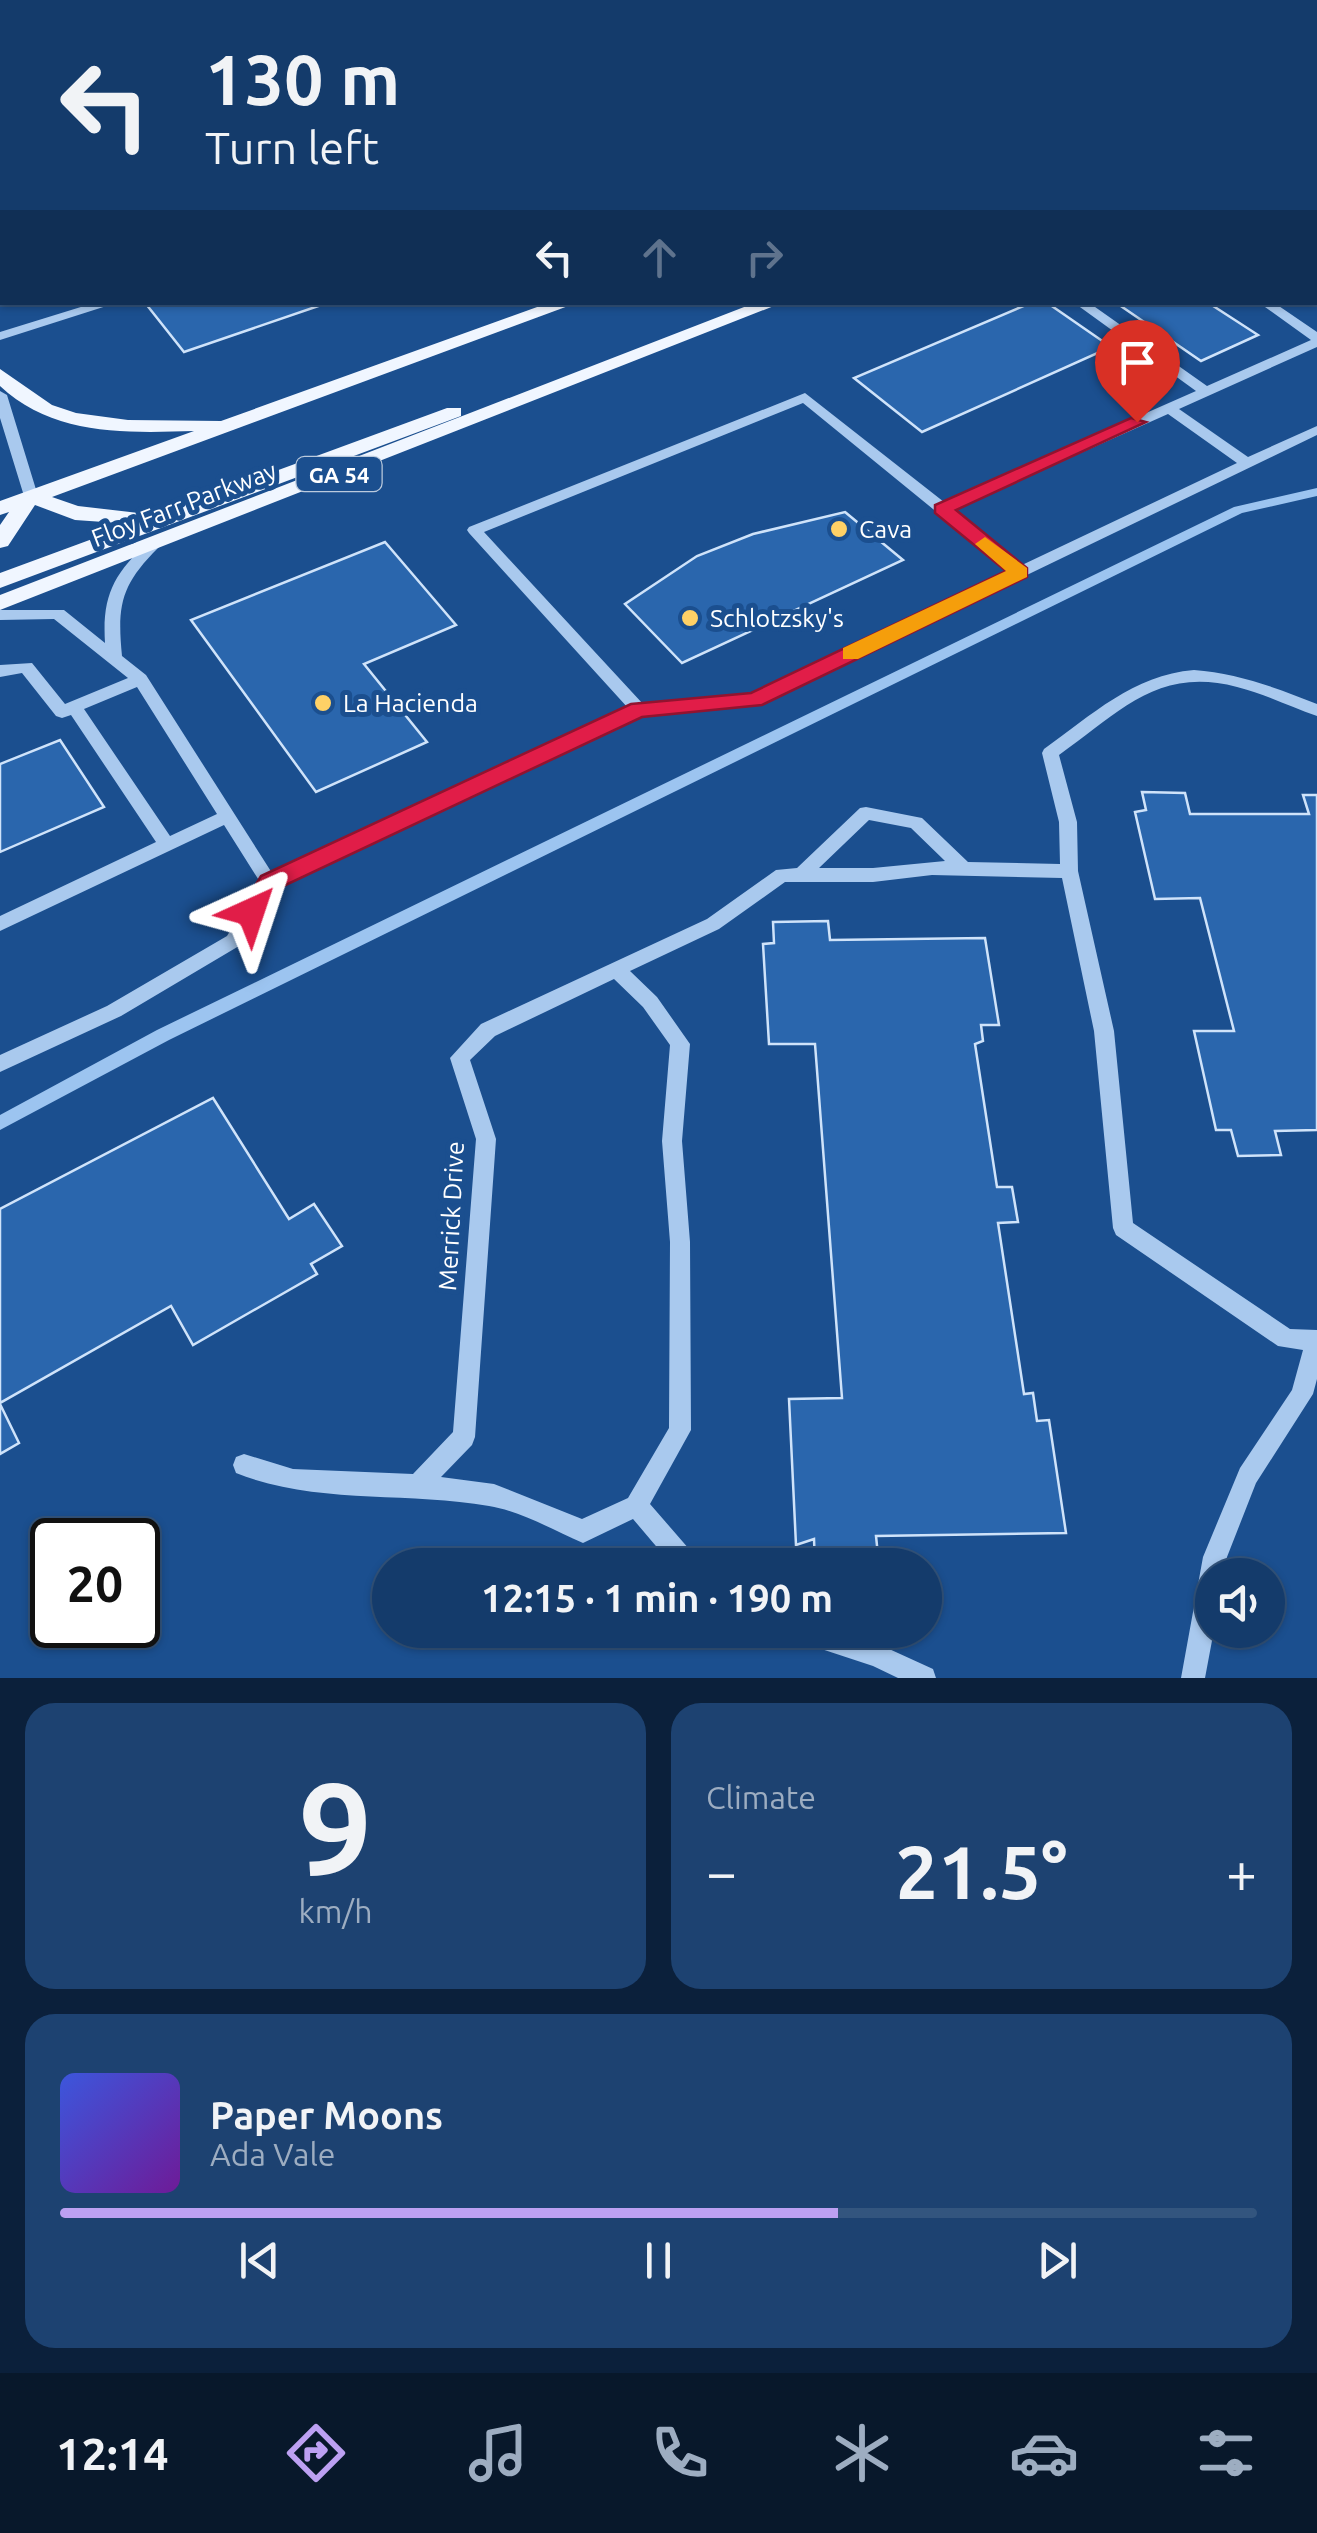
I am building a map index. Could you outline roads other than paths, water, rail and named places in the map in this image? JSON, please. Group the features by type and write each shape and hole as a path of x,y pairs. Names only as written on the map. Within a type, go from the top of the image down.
{"main road":[{"path":"0,508 562,305"},
{"name":"Floy Farr Parkway","path":"0,603 767,305"},
{"name":"Floy Farr Parkway","path":"0,581 160,518 514,392 610,366"},
{"path":"0,375 50,412 77,421 122,427 233,424"},
{"path":"31,496 100,518 160,518"},
{"path":"0,540 31,496"}],"street":[{"path":"0,336 102,305"},
{"path":"1083,305 1206,392"},
{"path":"942,509 1317,340 1268,305"},
{"path":"0,395 31,496"},
{"path":"638,710 474,530 805,397 1020,572"},
{"path":"1170,408 1247,464"},
{"path":"0,1064 114,1012 233,941 269,882 638,710 754,700 1317,430"},
{"path":"114,656 115,588 122,573 153,545"},
{"path":"0,615 58,614 140,680 269,882"},
{"path":"0,671 26,667 62,712 140,680"},
{"path":"1193,1678 1215,1557 1248,1476 1302,1394 1316,1340 1286,1339 1123,1228 1104,1031 1069,871 1068,822 1050,753 1152,683 1190,675 1247,683 1317,710"},
{"path":"74,707 167,845"},
{"path":"802,875 866,813 916,823 964,869"},
{"path":"0,924 228,816"},
{"name":"Merrick Drive","path":"418,1485 464,1436 486,1139 460,1058 488,1030 619,972 713,924 782,875 964,869 1069,871"},
{"path":"244,1465 293,1480 418,1485 494,1495 583,1530 636,1506 680,1430 680,1242 672,1141 680,1044 650,1002 619,972"},
{"path":"636,1506 673,1548"},
{"path":"854,1648 924,1678"}],"waterway":[{"path":"0,1123 163,1035 1238,510 1317,492"}],"place":[{"name":"Cava","path":"839,529"},
{"name":"Schlotzsky's","path":"690,618"},
{"name":"La Hacienda","path":"323,703"}]}
